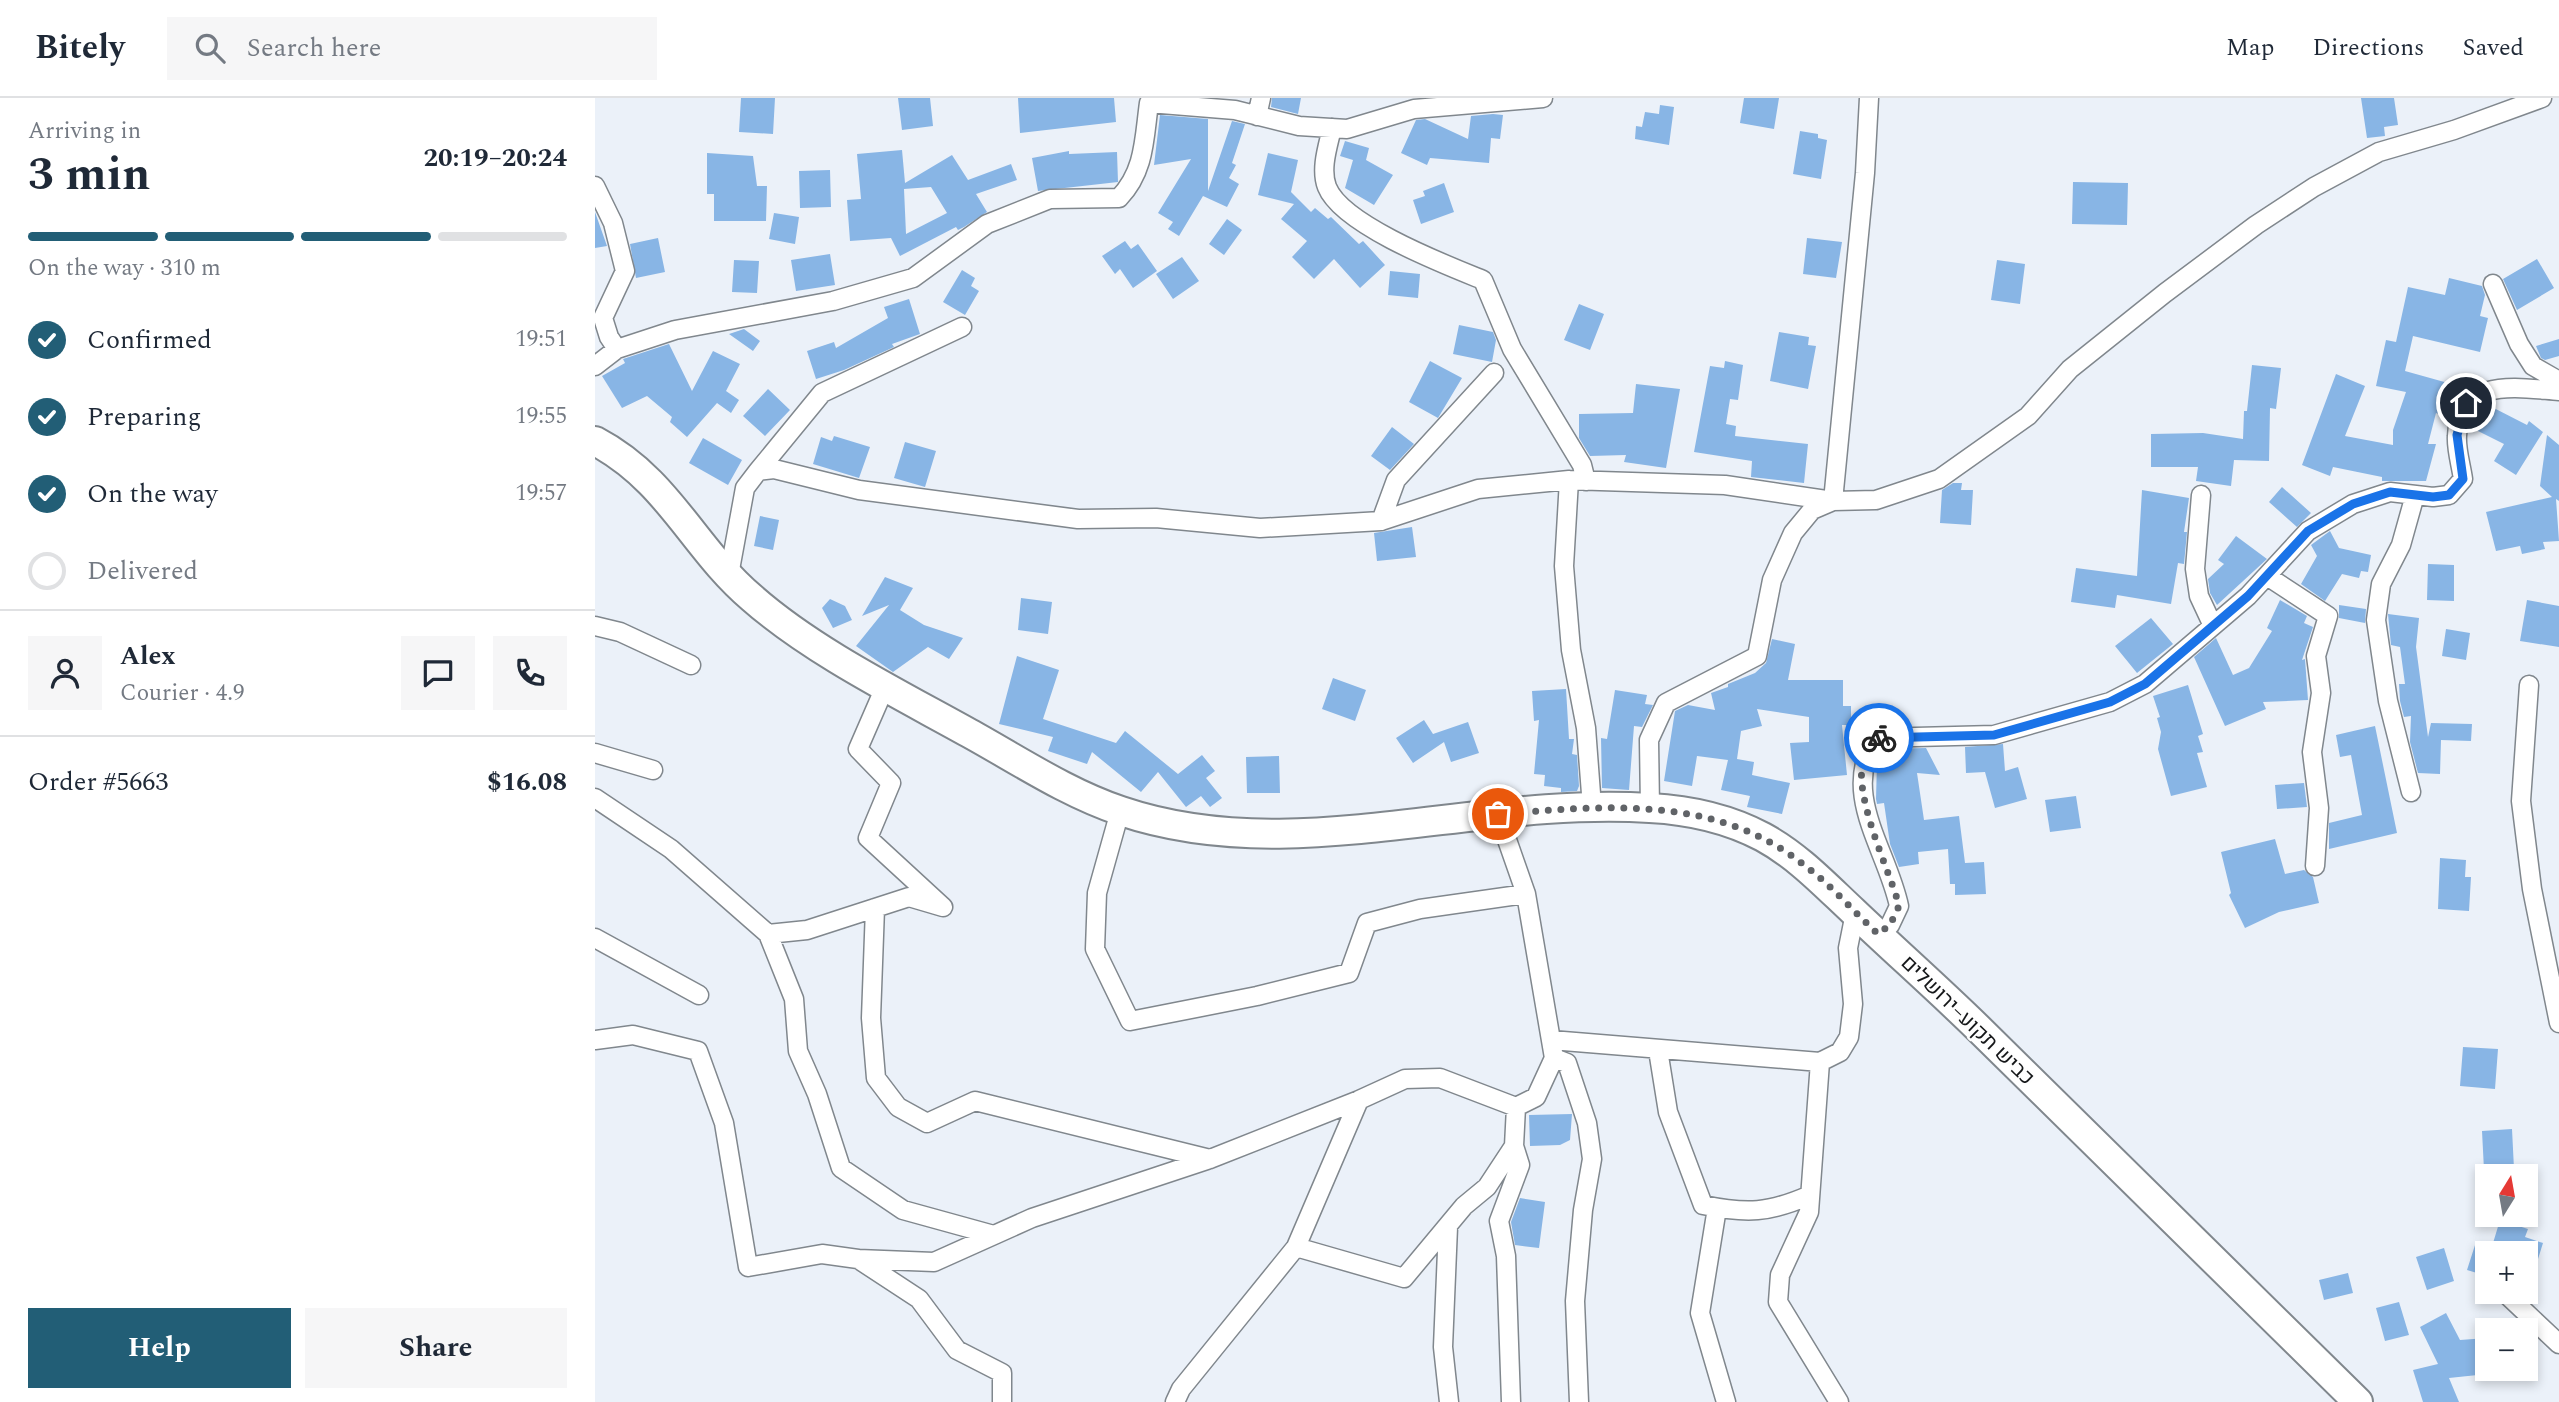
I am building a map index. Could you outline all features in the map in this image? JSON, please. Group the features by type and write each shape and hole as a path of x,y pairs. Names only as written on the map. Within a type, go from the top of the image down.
{"main road":[{"name":"כביש תקוע–ירושלים","path":"595,441 638,468 680,513 729,575 752,599 885,687 1055,781 1121,811 1204,830 1305,833 1592,807 1650,808 1691,812 1731,823 1765,838 1805,865 1878,934 2358,1402"}],"street":[{"path":"1258,116 1261,98"},
{"path":"595,366 618,349 675,330 833,301 913,278 987,223 1050,199 1119,198 1133,184 1141,167 1149,101 1235,110 1299,126 1347,129 1414,109 1543,98"},
{"path":"1833,501 1865,173 1869,98"},
{"path":"758,471 774,469 859,490 1078,519 1156,518 1260,528 1381,521 1478,489 1578,480 1725,485 1833,501 1876,500 1939,479 2028,416 2070,369 2256,225 2314,187 2379,152 2454,130 2542,98"},
{"path":"1332,128 1324,171 1327,188 1342,206 1410,251 1483,280 1512,349 1582,465 1564,566 1571,650 1586,728 1592,807"},
{"path":"595,186 613,223 625,271 604,318 609,337 618,349"},
{"path":"2493,284 2519,344 2533,366 2559,381"},
{"path":"729,575 745,488 822,393 962,327"},
{"path":"1381,521 1396,481 1494,373"},
{"path":"1878,934 1890,925 1899,906 1868,820 1860,771 1876,738 1994,735 2110,702 2145,684 2213,626 2267,576 2308,531 2353,504 2390,492 2449,495 2463,479 2457,435 2466,403 2487,389 2559,391"},
{"path":"2201,495 2195,569 2199,596 2213,626"},
{"path":"2411,792 2388,701 2376,620 2381,584 2401,545 2415,495"},
{"path":"1650,808 1649,740 1666,703 1757,656 1772,580 1793,533 1812,510 1833,501"},
{"path":"2267,576 2328,615 2316,656 2321,693 2312,752 2319,808 2315,866"},
{"path":"595,626 620,632 691,665"},
{"path":"2529,685 2521,801 2532,889 2559,1023"},
{"path":"768,934 807,930 909,897 943,907 868,838 891,783 858,749 885,687"},
{"path":"595,753 653,770"},
{"path":"595,798 671,849 768,934 794,999 798,1051 817,1094 841,1168 903,1210 990,1234"},
{"path":"1121,811 1097,893 1095,949 1130,1021 1257,996 1349,973 1367,923 1420,908 1526,894"},
{"path":"1498,814 1526,894 1552,1049 1536,1097 1516,1108"},
{"path":"875,908 871,1018 876,1078 898,1107 927,1123 975,1101 1210,1159"},
{"path":"1552,1049 1658,1050 1820,1062 1840,1052 1849,1037 1853,1004 1848,948 1854,913"},
{"path":"595,938 699,995"},
{"path":"595,1040 633,1035 698,1051 724,1122 748,1266 822,1254 858,1259 933,1262 990,1234 1210,1159 1405,1079 1440,1078 1516,1108"},
{"path":"1552,1049 1567,1063 1587,1123 1592,1159 1583,1210 1575,1301 1579,1402"},
{"path":"1658,1050 1668,1112 1703,1205 1736,1212 1779,1208 1810,1195"},
{"path":"1820,1062 1809,1212 1780,1275 1778,1302 1839,1402"},
{"path":"1175,1402 1181,1389 1296,1247 1359,1100"},
{"path":"1511,1402 1506,1256 1499,1221 1520,1165 1514,1146 1516,1108"},
{"path":"1296,1247 1404,1278 1464,1206 1487,1187 1514,1146"},
{"path":"1717,1208 1700,1313 1726,1402"},
{"path":"1448,1227 1443,1347 1449,1402"},
{"path":"858,1259 919,1299 957,1350 1002,1373 1002,1402"},
{"path":"2517,1304 2559,1344"}],"building":[{"path":"741,98 775,98 773,134 739,132"},
{"path":"898,98 930,98 933,126 902,130"},
{"path":"1018,98 1114,98 1116,122 1020,133"},
{"path":"1272,98 1301,98 1298,114 1271,107"},
{"path":"1744,98 1779,98 1774,129 1740,123"},
{"path":"2361,98 2394,98 2398,125 2384,127 2385,136 2367,138"},
{"path":"1660,105 1674,107 1669,145 1635,139 1636,126 1642,127 1645,112 1659,114"},
{"path":"1160,115 1208,119 1208,191 1232,121 1245,124 1232,163 1236,165 1229,178 1239,184 1227,207 1203,196 1179,236 1168,229 1173,222 1158,213 1191,159 1154,165"},
{"path":"1503,115 1500,139 1491,138 1489,163 1430,158 1427,165 1401,153 1416,120 1425,119 1468,139 1471,116"},
{"path":"1800,131 1818,134 1818,138 1827,140 1821,179 1793,174"},
{"path":"1345,141 1369,148 1366,160 1393,175 1374,205 1345,188 1353,160 1340,156"},
{"path":"902,150 905,183 952,155 968,180 1011,164 1017,180 976,194 987,212 964,227 958,230 956,227 900,256 891,238 850,241 847,200 861,199 857,154","holes":["931,187 947,213 906,234 904,189"]},
{"path":"1069,151 1069,154 1117,152 1118,182 1038,191 1032,158"},
{"path":"707,153 753,156 757,186 767,186 766,221 714,221 714,194 707,194"},
{"path":"1268,153 1298,160 1291,192 1311,212 1315,208 1328,219 1331,217 1359,244 1363,241 1385,265 1360,288 1334,259 1314,279 1292,257 1307,241 1281,219 1294,204 1258,195"},
{"path":"830,170 831,207 800,208 799,171"},
{"path":"2073,182 2128,183 2127,225 2072,224"},
{"path":"1444,183 1454,212 1421,224 1413,200 1425,196 1423,191"},
{"path":"595,212 607,246 595,248"},
{"path":"774,213 799,217 795,244 769,239"},
{"path":"1227,219 1242,230 1224,255 1209,244"},
{"path":"658,238 665,272 636,278 630,244"},
{"path":"1807,238 1842,242 1836,278 1803,274"},
{"path":"1125,241 1131,249 1138,244 1157,271 1133,288 1120,269 1115,274 1102,256"},
{"path":"830,254 835,285 796,291 791,260"},
{"path":"1182,257 1199,281 1173,299 1156,274"},
{"path":"2537,259 2554,288 2517,310 2503,279"},
{"path":"734,260 759,261 757,293 732,292"},
{"path":"1997,260 2025,264 2020,304 1991,300"},
{"path":"962,270 975,278 971,286 979,291 965,315 943,302"},
{"path":"1390,271 1420,274 1418,298 1388,295"},
{"path":"2449,278 2482,286 2485,295 2480,316 2488,318 2480,352 2413,336 2405,371 2448,383 2444,416 2436,413 2428,444 2436,444 2426,481 2382,481 2382,477 2333,467 2330,476 2302,465 2336,374 2365,386 2345,436 2393,445 2393,430 2406,392 2376,386 2386,340 2396,342 2408,287 2445,295"},
{"path":"909,299 920,334 892,344 894,347 844,370 816,379 807,351 834,342 836,348 888,318 884,307"},
{"path":"1579,304 1604,314 1590,350 1564,340"},
{"path":"1459,325 1493,332 1496,340 1492,362 1453,354"},
{"path":"744,329 760,341 753,351 729,334"},
{"path":"1779,332 1809,337 1808,345 1816,346 1808,389 1770,381"},
{"path":"2559,339 2559,356 2545,360 2541,358 2536,346"},
{"path":"669,344 692,391 713,351 740,364 726,391 739,400 731,413 717,403 687,437 670,422 672,417 647,396 622,408 602,376 625,363 623,359"},
{"path":"1430,361 1462,378 1438,418 1409,402"},
{"path":"1725,361 1743,365 1738,400 1730,399 1726,424 1736,426 1735,436 1808,444 1804,483 1751,477 1752,461 1694,452 1710,366 1724,368"},
{"path":"2252,365 2281,368 2276,409 2270,408 2269,461 2234,460 2231,486 2196,481 2198,467 2151,467 2151,434 2203,433 2243,439 2244,411 2247,411"},
{"path":"1636,384 1680,389 1666,468 1624,462 1626,455 1590,456 1579,438 1579,414 1633,413"},
{"path":"768,389 790,410 765,436 743,416"},
{"path":"2486,404 2527,425 2529,421 2543,432 2516,475 2494,461 2504,444 2470,427 2477,411"},
{"path":"1392,427 1414,444 1390,470 1371,456"},
{"path":"2547,435 2559,445 2559,501 2556,499 2559,541 2543,542 2545,549 2522,554 2520,546 2496,551 2486,512 2552,497 2540,486"},
{"path":"834,436 870,447 859,478 813,464 821,437 832,441"},
{"path":"703,438 742,460 728,485 689,463"},
{"path":"905,442 936,451 925,487 894,478"},
{"path":"1953,483 1962,483 1961,490 1973,490 1971,525 1940,523 1942,490"},
{"path":"2282,487 2311,513 2297,527 2269,502"},
{"path":"2142,490 2189,498 2184,532 2187,532 2184,564 2178,563 2171,604 2117,595 2115,608 2071,602 2076,568 2137,576"},
{"path":"760,516 779,520 773,550 754,546"},
{"path":"1412,527 1416,557 1377,561 1374,533"},
{"path":"2330,531 2339,548 2371,555 2368,572 2361,571 2359,578 2342,574 2325,601 2301,584 2317,556 2311,545"},
{"path":"2236,536 2267,559 2217,605 2210,593 2208,579 2224,564 2218,560"},
{"path":"2428,564 2454,565 2454,601 2427,600"},
{"path":"885,577 913,588 900,610 924,625 963,638 949,659 928,647 893,672 856,646 889,605 862,616"},
{"path":"1021,598 1052,602 1048,634 1018,630"},
{"path":"830,599 845,606 852,620 833,628 822,608"},
{"path":"2280,600 2307,616 2304,623 2313,627 2302,660 2305,659 2308,700 2263,702 2266,709 2225,726 2194,657 2216,638 2233,675 2249,668 2272,631 2267,628"},
{"path":"2527,600 2559,606 2559,647 2520,641"},
{"path":"2339,605 2366,609 2365,623 2339,618"},
{"path":"2388,614 2419,618 2416,647 2428,737 2431,723 2472,724 2471,741 2441,740 2440,774 2418,773 2410,742 2411,716 2404,717 2400,701 2399,684 2405,684 2400,647 2391,645"},
{"path":"2151,618 2173,644 2137,673 2115,646"},
{"path":"2446,629 2470,633 2466,660 2442,656"},
{"path":"1772,639 1795,644 1788,680 1843,680 1843,706 1851,706 1851,725 1842,725 1847,775 1794,780 1790,743 1809,742 1809,717 1757,709 1762,726 1741,731 1737,759 1754,762 1752,775 1790,783 1782,814 1747,807 1750,796 1721,790 1728,760 1697,756 1692,786 1664,781 1675,711 1688,705 1715,710 1711,693 1755,673 1766,663"},
{"path":"1017,656 1059,670 1043,719 1116,743 1125,731 1178,774 1202,755 1215,771 1206,778 1222,798 1210,807 1201,796 1186,807 1158,772 1141,792 1092,752 1087,764 1048,751 1053,737 999,724"},
{"path":"1333,678 1366,690 1355,721 1322,709"},
{"path":"2188,685 2203,734 2198,736 2203,752 2197,753 2207,787 2171,796 2158,749 2161,732 2157,718 2160,717 2153,696"},
{"path":"1566,689 1569,739 1574,739 1572,754 1577,755 1579,786 1577,791 1561,792 1561,788 1544,786 1545,775 1534,774 1539,720 1534,721 1532,691"},
{"path":"1615,690 1647,695 1645,704 1653,705 1642,727 1634,726 1629,790 1602,788 1601,738 1607,739"},
{"path":"1424,720 1433,734 1468,722 1479,753 1451,762 1444,742 1413,763 1396,738"},
{"path":"2375,726 2397,833 2329,849 2329,823 2362,815 2351,755 2340,757 2336,735"},
{"path":"2003,744 2005,771 2018,767 2027,799 1995,808 1985,772 1966,773 1965,747"},
{"path":"1926,748 1940,775 1917,773 1924,820 1959,816 1965,863 1984,862 1986,894 1955,895 1955,884 1950,884 1948,849 1918,852 1919,864 1899,867 1890,844 1884,803 1877,804 1877,762 1883,749"},
{"path":"1279,756 1280,793 1247,793 1246,757"},
{"path":"2304,783 2307,807 2277,809 2275,785"},
{"path":"2076,796 2081,828 2050,832 2045,800"},
{"path":"2275,839 2285,874 2304,870 2313,877 2319,903 2279,912 2245,928 2229,895 2231,893 2221,852"},
{"path":"2440,858 2466,860 2465,877 2471,877 2469,911 2438,909"},
{"path":"2463,1047 2498,1049 2495,1089 2460,1086"},
{"path":"1572,1114 1570,1140 1560,1145 1530,1146 1529,1115"},
{"path":"2512,1129 2514,1164 2484,1164 2482,1131"},
{"path":"1520,1198 1545,1202 1539,1248 1515,1245 1511,1222"},
{"path":"2498,1227 2522,1227 2528,1229 2525,1237 2537,1241 2494,1241"},
{"path":"2538,1241 2543,1243 2538,1259"},
{"path":"2475,1245 2475,1272 2467,1270"},
{"path":"2444,1248 2454,1281 2427,1290 2416,1257"},
{"path":"2348,1273 2353,1293 2324,1300 2319,1280"},
{"path":"2399,1302 2409,1335 2385,1341 2376,1308"},
{"path":"2446,1313 2460,1340 2475,1339 2475,1375 2449,1378 2459,1402 2423,1402 2413,1370 2438,1364 2420,1327"}],"way so far":[{"path":"1498,814 1592,807 1650,808 1691,812 1731,823 1765,838 1805,865 1878,934 1890,925 1899,906 1882,852 1868,820 1860,771 1867,752 1876,738 1879,738"}],"route":[{"path":"1879,738 1994,735 2110,702 2145,684 2248,596 2308,531 2353,504 2390,492 2433,497 2449,495 2463,479 2457,435 2466,403"}]}
